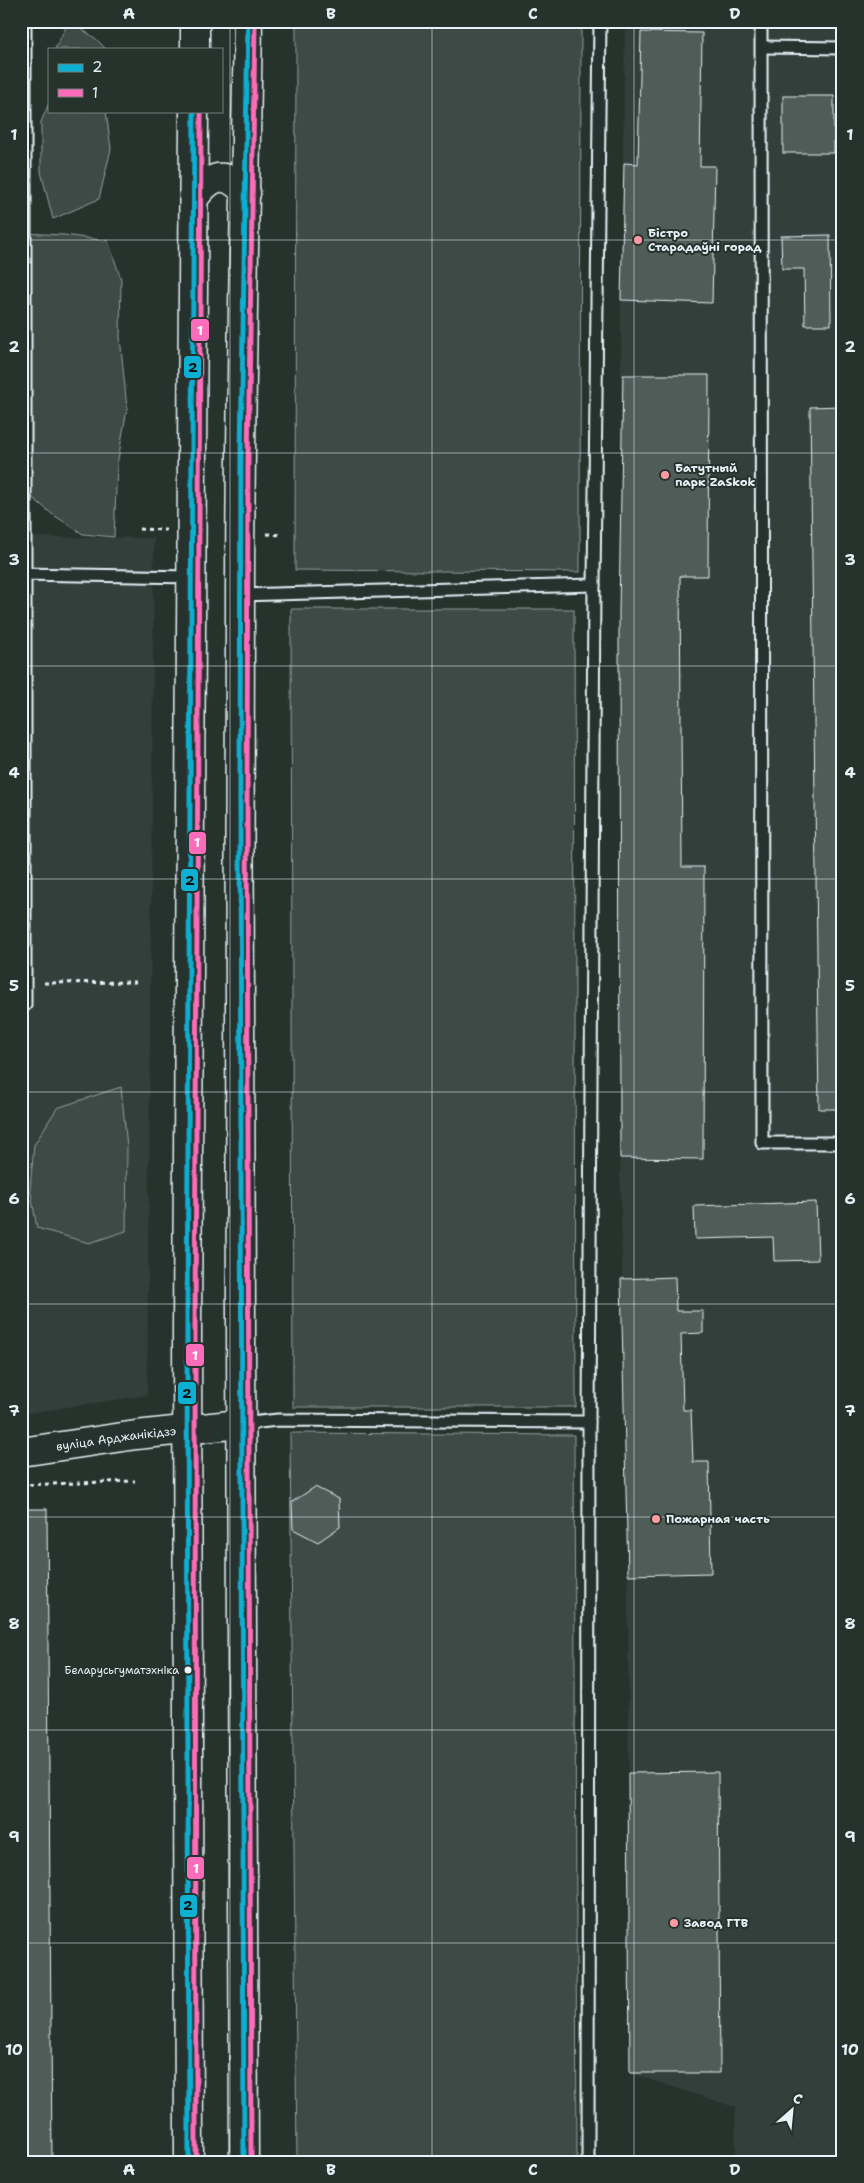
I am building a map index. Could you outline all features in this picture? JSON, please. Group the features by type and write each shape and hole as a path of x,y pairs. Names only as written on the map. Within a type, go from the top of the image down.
{"main road":[{"path":"194,48 195,21"},
{"path":"244,2162 240,1424 240,595 248,21"},
{"path":"189,2162 188,1429 194,112"},
{"path":"194,198 204,184 212,178 226,178 238,184 246,194"},
{"name":"вуліца Арджанікідзэ","path":"21,1452 188,1429 240,1424"}],"lane":[{"path":"21,1005 25,1005 23,574 26,21"},
{"path":"588,2162 594,585 600,21"},
{"path":"761,21 762,1142 843,1143"},
{"path":"762,47 843,48"},
{"path":"23,574 192,577"},
{"path":"240,595 594,585"},
{"path":"240,1424 278,1420 590,1422"}],"path":[{"path":"25,983 136,982"},
{"path":"21,1485 135,1481"}],"shaded area":[{"path":"69,21 95,38 105,48 56,48"},
{"path":"296,21 581,21 580,572 295,570"},
{"path":"625,21 843,21 843,2162 736,2162 735,2107 630,2073 628,1575 620,1158 621,300"},
{"path":"48,105 48,112 106,112 111,149 99,199 53,219 41,172 41,122"},
{"path":"22,233 64,235 108,241 121,279 120,337 127,409 117,465 114,537 83,534 52,514 21,488"},
{"path":"21,537 154,538 147,1395 21,1414"},
{"path":"291,609 574,609 576,1407 293,1407"},
{"path":"121,1087 127,1147 126,1231 89,1243 37,1228 30,1188 34,1145 57,1108"},
{"path":"290,1433 574,1435 577,2162 297,2162"}],"building":[{"path":"641,32 702,33 700,166 715,166 712,303 621,300 624,163 638,164"},
{"path":"783,96 834,96 834,153 783,153"},
{"path":"830,235 831,325 805,325 804,269 782,269 781,236"},
{"path":"623,375 709,375 708,576 680,576 682,867 704,867 703,1159 620,1158 619,612"},
{"path":"843,406 843,1109 819,1109 810,407"},
{"path":"816,1202 818,1260 774,1261 773,1237 695,1239 694,1206"},
{"path":"675,1277 676,1311 703,1311 703,1333 681,1334 683,1410 691,1410 693,1462 709,1462 711,1573 628,1575 621,1279"},
{"path":"315,1487 339,1499 340,1527 318,1542 293,1529 292,1502"},
{"path":"21,1509 47,1509 52,2162 21,2162"},
{"name":"Завод ГТВ","path":"718,1772 720,2073 630,2073 628,1773"}],"transit line":[{"name":"2","path":"244,2162 240,797 241,457 248,21"},
{"name":"1","path":"251,2162 247,797 248,457 255,21"},
{"name":"2","path":"189,2162 187,1330 194,112"},
{"name":"1","path":"196,2162 195,1330 201,112"}],"place":[{"name":"Бістро Старадаўні горад","path":"638,240"},
{"name":"Батутный парк ZaSkok","path":"665,475"},
{"name":"Пожарная часть","path":"656,1519"},
{"name":"Беларусьгуматэхніка","path":"188,1670"},
{"name":"Завод ГТВ","path":"674,1923"}]}
